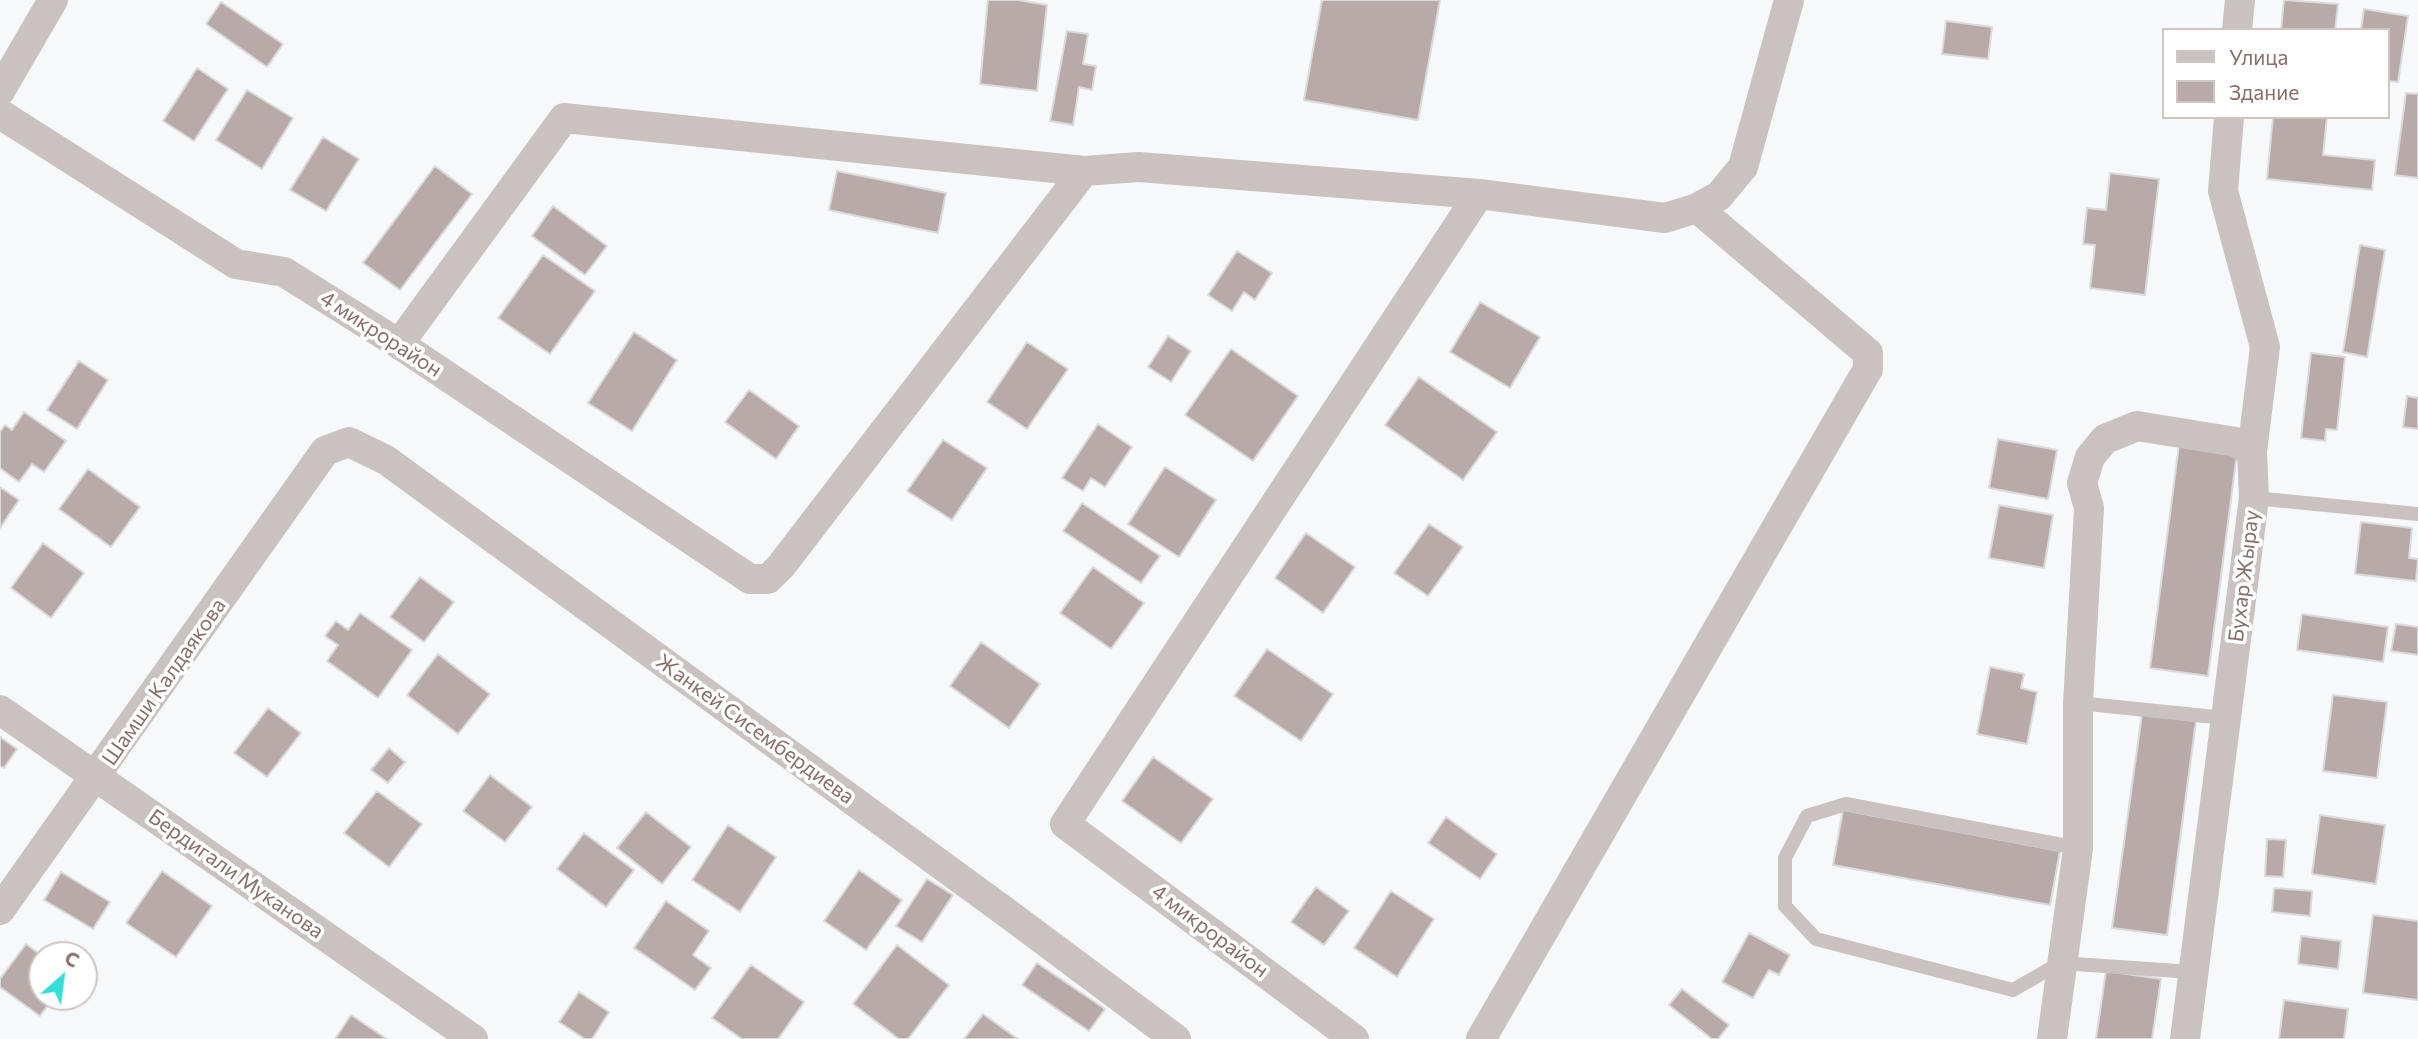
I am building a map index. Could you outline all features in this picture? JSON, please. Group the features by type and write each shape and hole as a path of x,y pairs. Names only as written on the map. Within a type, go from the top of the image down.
{"street":[{"path":"0,91 53,0"},
{"path":"399,344 564,118 1084,171 1139,167 1479,194 1665,218 1697,208 1720,196 1743,167 1789,0"},
{"path":"2237,28 2240,0"},
{"name":"4 микрорайон","path":"0,114 236,264 284,272 399,344 750,579 768,579 781,566 1084,171"},
{"name":"Бухар Жырау","path":"2185,1039 2254,498 2252,452 2265,347 2223,191 2230,119"},
{"name":"4 микрорайон","path":"1354,1039 1065,824 1479,194"},
{"path":"1481,1039 1868,369 1868,353 1697,208"},
{"path":"2052,1039 2060,963 2078,848 2078,703 2089,508 2082,483 2090,457 2105,439 2137,426 2236,442 2252,452"},
{"name":"Жанкей Сисембердиева","path":"325,452 349,442 386,460 1003,909 1160,1034"},
{"name":"Шамши Калдаякова","path":"0,911 325,452"},
{"name":"Бердигали Муканова","path":"0,710 473,1039"}],"lane":[{"path":"2254,498 2418,514"},
{"path":"2078,703 2225,718"},
{"path":"2078,848 1846,804 1807,816 1785,858 1785,906 1816,939 2013,990 2060,963 2192,972"}],"building":[{"path":"988,0 1018,0 1047,5 1037,91 980,84"},
{"path":"1322,0 1440,0 1418,120 1304,100"},
{"path":"2284,0 2338,4 2335,28 2281,28"},
{"path":"221,2 283,44 267,67 206,24"},
{"path":"2364,9 2408,16 2398,82 2390,81 2390,28 2361,28"},
{"path":"1946,21 1992,27 1988,59 1942,54"},
{"path":"1067,31 1088,34 1083,64 1096,66 1092,90 1079,87 1073,125 1050,121"},
{"path":"197,68 228,89 194,141 163,121"},
{"path":"247,90 293,118 262,169 216,140"},
{"path":"2406,93 2418,94 2418,178 2395,175"},
{"path":"2273,119 2327,119 2323,155 2375,160 2372,190 2267,179"},
{"path":"323,137 359,159 326,211 290,190"},
{"path":"435,166 472,194 400,290 363,263"},
{"path":"837,171 946,193 938,233 829,210"},
{"path":"2110,173 2159,179 2145,295 2090,288 2095,245 2083,244 2087,208 2106,210"},
{"path":"553,206 607,246 585,275 532,236"},
{"path":"2360,245 2385,250 2367,357 2343,352"},
{"path":"1237,251 1272,273 1255,300 1244,292 1232,311 1208,295"},
{"path":"543,255 595,291 550,354 498,318"},
{"path":"1480,302 1540,337 1510,388 1450,352"},
{"path":"634,332 677,360 632,431 588,403"},
{"path":"1168,336 1191,351 1171,382 1148,367"},
{"path":"1027,342 1068,369 1027,429 987,402"},
{"path":"1231,349 1298,396 1253,461 1185,415"},
{"path":"2311,353 2345,357 2337,430 2326,429 2325,441 2301,438"},
{"path":"79,361 108,380 77,429 47,410"},
{"path":"1419,377 1497,432 1463,480 1385,425"},
{"path":"749,390 799,426 776,459 725,422"},
{"path":"2407,396 2418,398 2418,429 2403,427"},
{"path":"24,412 66,441 44,472 32,464 19,482 0,468 0,432 5,425 12,430"},
{"path":"1098,424 1132,447 1105,487 1091,478 1083,491 1062,478"},
{"path":"1998,439 2057,450 2048,499 1989,488"},
{"path":"943,440 987,468 952,520 907,491"},
{"path":"2179,445 2237,453 2208,676 2150,668"},
{"path":"1165,467 1216,500 1179,557 1128,524"},
{"path":"88,469 140,507 111,547 59,509"},
{"path":"0,487 19,500 0,528"},
{"path":"1082,503 1160,556 1141,583 1063,531"},
{"path":"1999,505 2053,515 2044,568 1989,558"},
{"path":"2361,522 2412,528 2409,558 2418,559 2416,581 2355,574"},
{"path":"1429,524 1463,547 1428,596 1394,573"},
{"path":"1306,533 1355,567 1323,613 1275,578"},
{"path":"43,543 84,573 51,618 11,588"},
{"path":"1093,567 1144,603 1111,649 1060,613"},
{"path":"420,577 454,602 424,642 390,617"},
{"path":"360,613 412,650 378,698 327,661 338,645 325,636 336,621 348,630"},
{"path":"2302,614 2388,627 2383,662 2297,650"},
{"path":"2396,624 2418,627 2418,655 2391,651"},
{"path":"981,642 1040,684 1009,728 950,686"},
{"path":"1267,649 1333,694 1301,741 1234,696"},
{"path":"438,654 490,694 458,734 407,695"},
{"path":"1990,667 2024,674 2021,688 2037,692 2027,744 1977,734"},
{"path":"2333,695 2387,702 2377,778 2323,771"},
{"path":"268,708 301,733 267,777 234,753"},
{"path":"2142,714 2196,721 2167,935 2112,928"},
{"path":"0,737 17,749 4,768 0,766"},
{"path":"389,748 405,762 388,783 371,770"},
{"path":"1153,757 1213,799 1181,843 1122,801"},
{"path":"490,775 532,807 505,842 463,811"},
{"path":"377,791 422,824 389,867 344,833"},
{"path":"1843,810 2060,851 2050,905 1833,865"},
{"path":"646,812 691,847 662,884 617,848"},
{"path":"2320,815 2385,825 2376,884 2312,874"},
{"path":"1446,817 1497,854 1480,879 1428,843"},
{"path":"728,825 776,857 740,912 692,880"},
{"path":"584,833 634,870 606,907 557,869"},
{"path":"2267,839 2286,840 2283,877 2265,876"},
{"path":"859,870 902,900 866,950 824,921"},
{"path":"162,871 212,906 176,957 126,923"},
{"path":"61,872 110,902 93,929 44,900"},
{"path":"927,879 953,895 922,942 896,926"},
{"path":"1316,887 1349,911 1324,945 1291,922"},
{"path":"2274,888 2312,891 2310,916 2272,912"},
{"path":"1391,891 1434,919 1397,977 1354,948"},
{"path":"666,901 709,931 693,955 711,968 695,990 634,948"},
{"path":"2373,915 2418,921 2418,1000 2363,993"},
{"path":"1749,933 1790,955 1779,975 1769,970 1753,998 1722,982"},
{"path":"2301,936 2341,941 2338,969 2298,964"},
{"path":"26,944 28,946 28,1007 0,987 0,979"},
{"path":"897,945 949,985 908,1039 899,1039 853,1004"},
{"path":"1037,963 1105,1009 1089,1031 1022,985"},
{"path":"751,965 804,1002 778,1039 742,1039 712,1018"},
{"path":"2106,971 2161,979 2152,1039 2096,1039"},
{"path":"1682,989 1729,1025 1718,1039 1712,1039 1669,1005"},
{"path":"579,992 609,1012 592,1039 585,1039 559,1022"},
{"path":"2284,1000 2348,1009 2344,1039 2279,1039"},
{"path":"983,1014 1018,1039 964,1039"},
{"path":"351,1015 387,1039 335,1039"}]}
